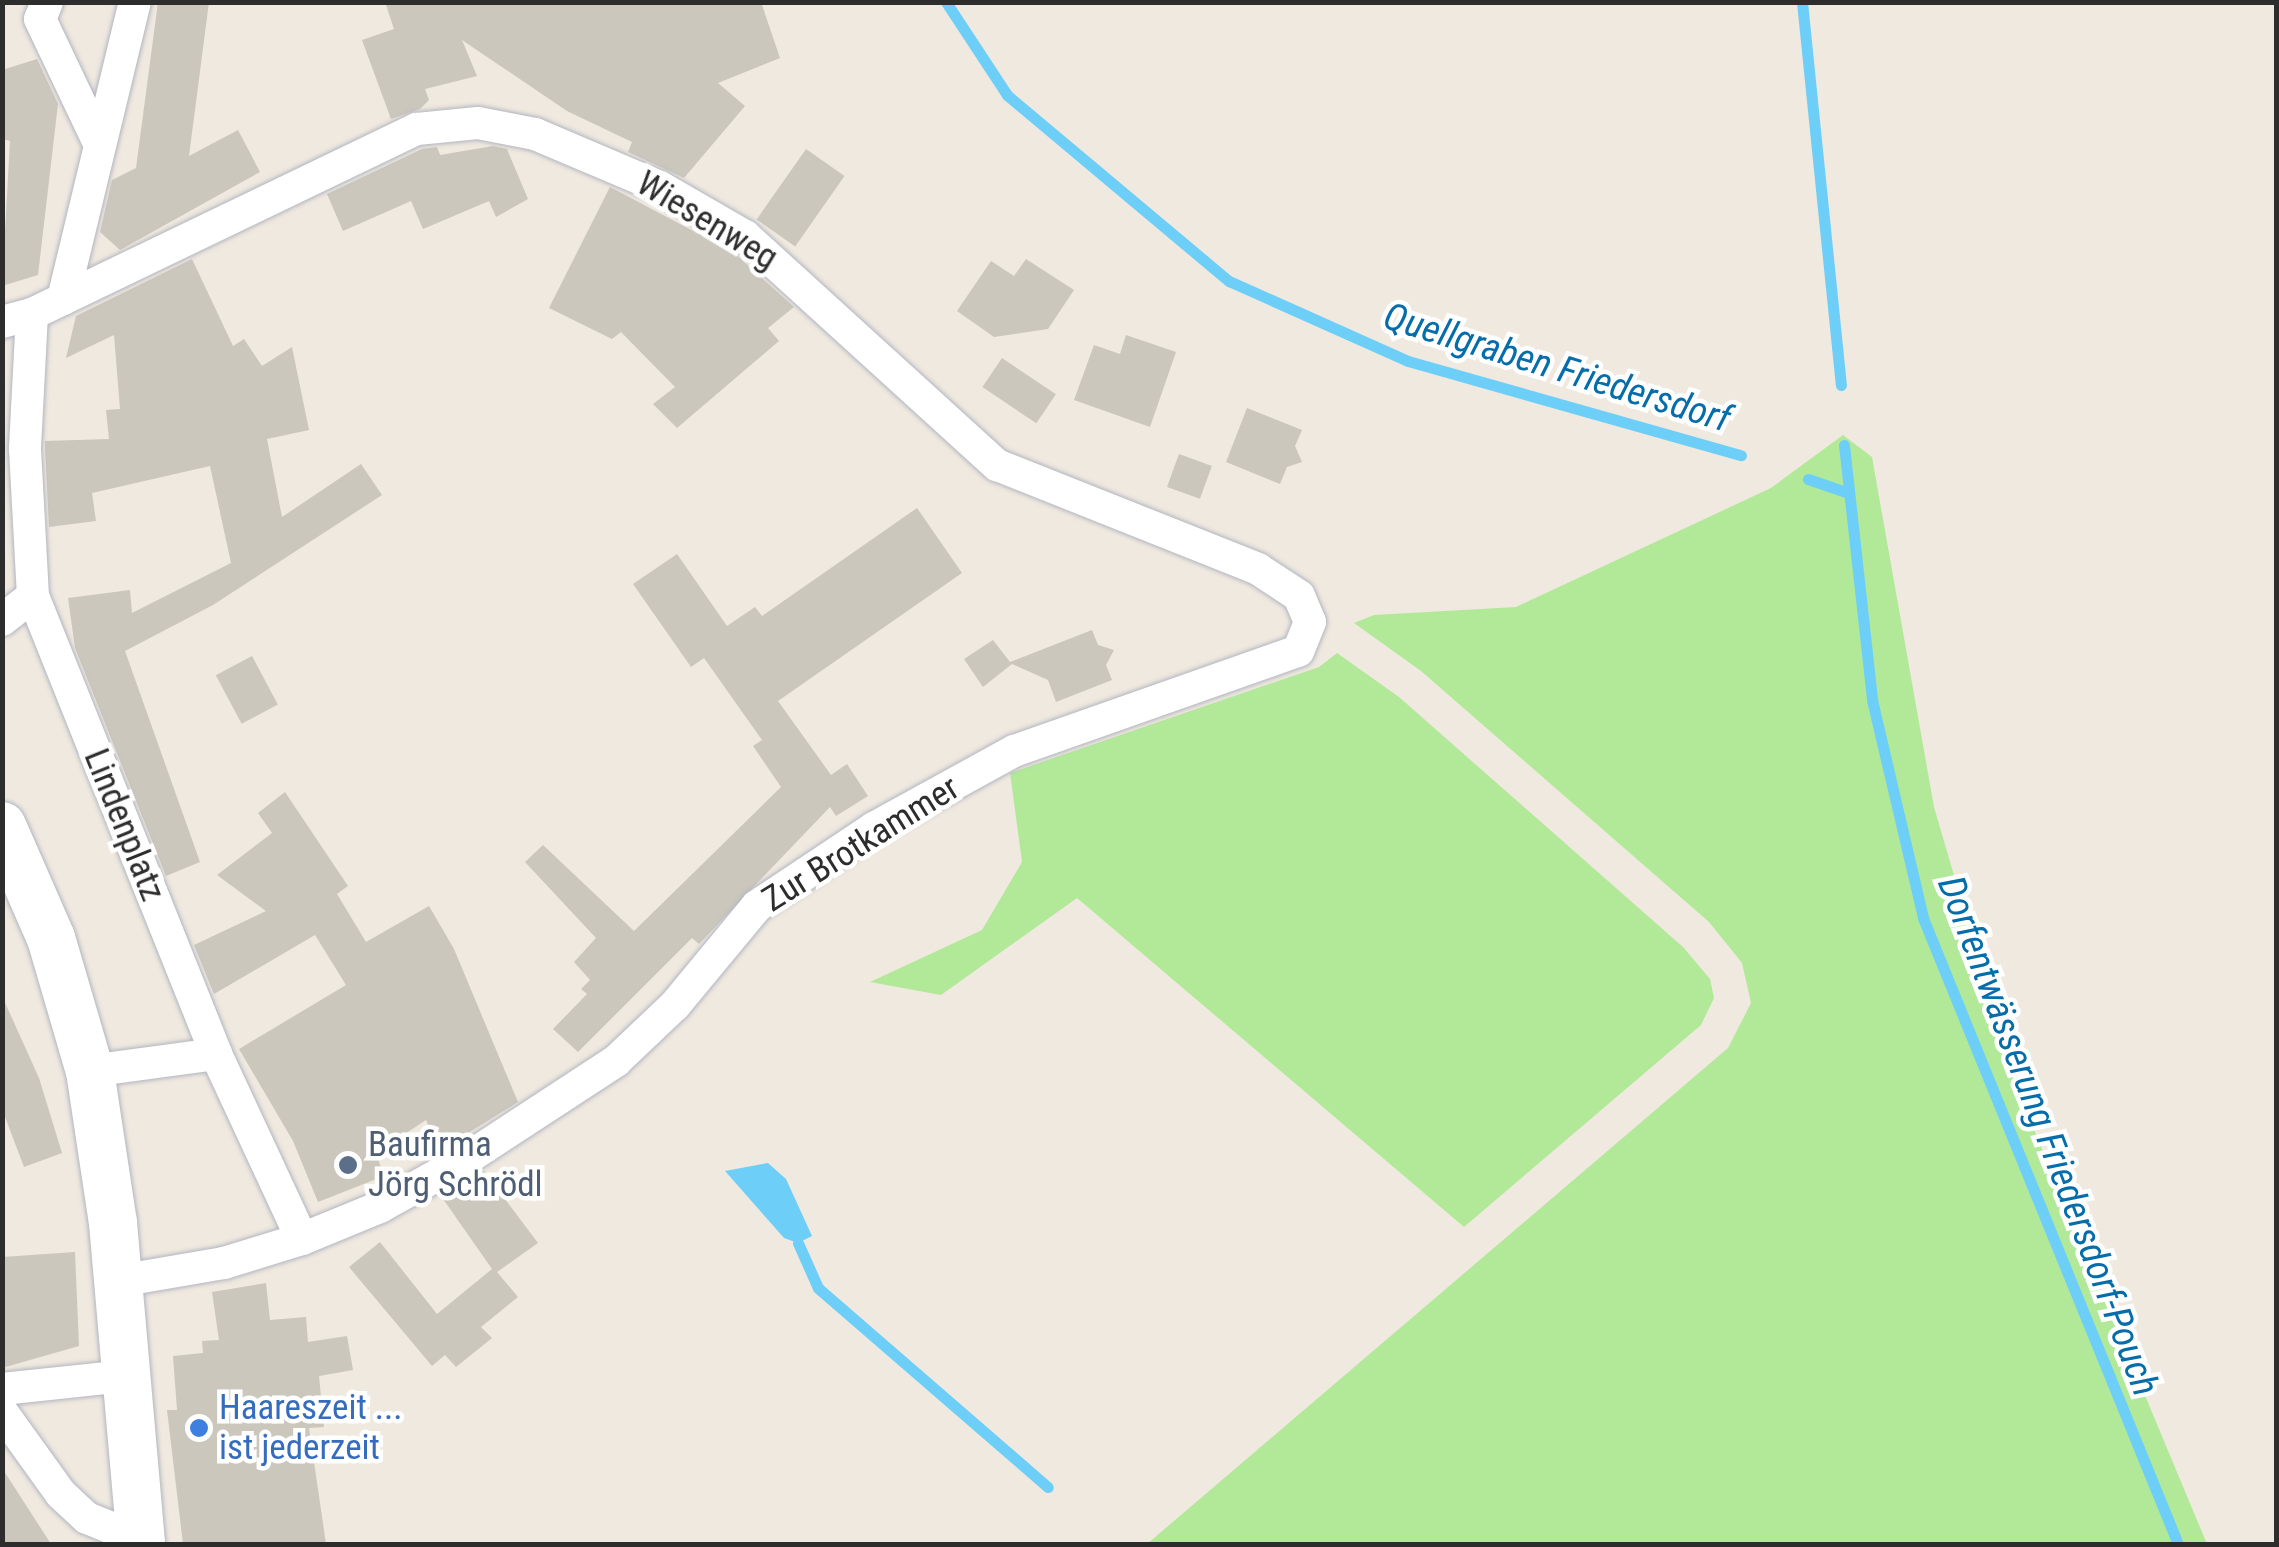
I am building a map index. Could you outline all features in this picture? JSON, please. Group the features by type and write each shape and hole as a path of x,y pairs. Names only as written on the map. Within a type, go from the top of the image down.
{"main road":[{"path":"2,826 16,889 65,979 90,1071 120,1299 140,1536"}],"street":[{"path":"63,300 135,2"},
{"path":"34,8 98,143"},
{"name":"Wiesenweg","path":"17,318 63,300 417,128 478,123 535,134 660,187 745,236 997,465 1258,569 1300,596 1310,622"},
{"name":"Lindenplatz","path":"17,318 33,596 216,1054 302,1239"},
{"path":"2,620 33,596"},
{"name":"Zur Brotkammer","path":"302,1239 380,1207 468,1158 616,1062 676,1005 757,906 874,828 1014,751 1298,651 1310,622"},
{"path":"90,1071 216,1054"},
{"path":"120,1299 302,1239"},
{"path":"2,1389 126,1376"},
{"path":"2,1412 87,1518 140,1536"}],"green space":[{"path":"1843,435 1872,457 1934,807 2015,1084 2207,1544 1147,1544 1728,1048 1751,1003 1742,963 1709,922 1421,671 1354,623 1374,615 1516,607 1771,488"},
{"path":"1337,653 1399,697 1683,947 1710,979 1714,998 1701,1025 1464,1227 1077,898 941,995 870,982 982,930 1022,862 1010,773 1319,667"}],"water":[{"path":"768,1163 786,1179 812,1236 798,1243 784,1238 725,1171"}],"building":[{"path":"158,2 209,2 189,156 238,130 260,172 120,250 100,232 112,180 136,168"},
{"path":"385,2 761,2 780,58 718,83 745,106 684,178 628,152 632,142 567,111 462,40 477,76 425,89 429,100 420,109 391,119 362,40 394,29"},
{"path":"37,59 58,104 38,275 2,286 10,141 2,139 2,70"},
{"path":"493,146 507,149 528,199 496,217 489,201 423,229 411,201 343,231 327,194 422,149 437,147 440,155"},
{"path":"806,149 845,176 795,246 757,219"},
{"path":"610,187 733,252 794,307 768,328 779,341 677,428 653,404 675,387 621,332 612,339 549,308"},
{"path":"192,259 233,346 244,339 262,366 292,347 309,430 267,439 282,517 361,464 382,495 213,605 125,651 200,862 166,876 75,648 68,598 130,590 132,613 231,563 210,466 92,493 96,521 49,527 45,441 109,439 106,410 120,409 114,335 66,358 76,316"},
{"path":"1026,259 1074,290 1048,329 994,337 957,311 991,261 1014,276"},
{"path":"1126,335 1176,352 1150,427 1074,400 1094,345 1120,354"},
{"path":"1002,358 1056,394 1036,423 982,387"},
{"path":"1247,408 1302,430 1295,446 1302,462 1287,467 1280,484 1226,462"},
{"path":"1179,454 1212,466 1200,499 1167,487"},
{"path":"917,508 962,573 778,701 831,775 847,764 868,796 836,816 830,807 699,944 692,938 578,1052 553,1029 587,994 581,989 590,980 574,962 596,938 525,862 543,845 634,931 781,787 753,746 762,740 704,658 691,667 633,584 677,554 727,626 755,607 762,616"},
{"path":"1092,630 1098,645 1114,650 1106,665 1112,680 1056,702 1048,680 1012,664 983,687 964,659 993,640 1010,662"},
{"path":"252,656 278,705 242,724 216,675"},
{"path":"285,792 348,886 337,894 366,942 429,906 454,949 518,1102 439,1151 426,1120 376,1153 384,1176 318,1202 293,1141 239,1049 346,985 315,935 214,994 194,945 266,911 217,875 272,833 258,813"},
{"path":"2,996 39,1078 62,1153 24,1167 2,1109"},
{"path":"484,1171 538,1243 497,1272 518,1297 481,1327 492,1338 456,1367 445,1355 432,1366 349,1267 380,1242 437,1314 492,1269 441,1196"},
{"path":"75,1252 79,1346 2,1368 2,1257"},
{"path":"266,1283 270,1320 306,1317 308,1342 347,1336 353,1370 319,1376 324,1427 309,1428 326,1544 183,1544 167,1410 177,1410 173,1356 203,1353 202,1341 219,1340 212,1292"},
{"path":"2,1468 51,1544 2,1544"}],"waterway":[{"name":"Quellgraben Friedersdorf","path":"946,2 1007,95 1229,281 1408,361 1741,455"},
{"name":"Dorfentwässerung Friedersdorf-Pouch","path":"1802,2 1841,385"},
{"name":"Dorfentwässerung Friedersdorf-Pouch","path":"1844,445 1872,700 1923,918 2178,1544"},
{"name":"Quellgraben Friedersdorf","path":"1808,479 1849,493"},
{"path":"798,1243 818,1288 1048,1487"}],"place":[{"name":"Baufirma Jörg Schrödl","path":"348,1165"},
{"name":"Haareszeit ... ist jederzeit","path":"199,1428"}]}
